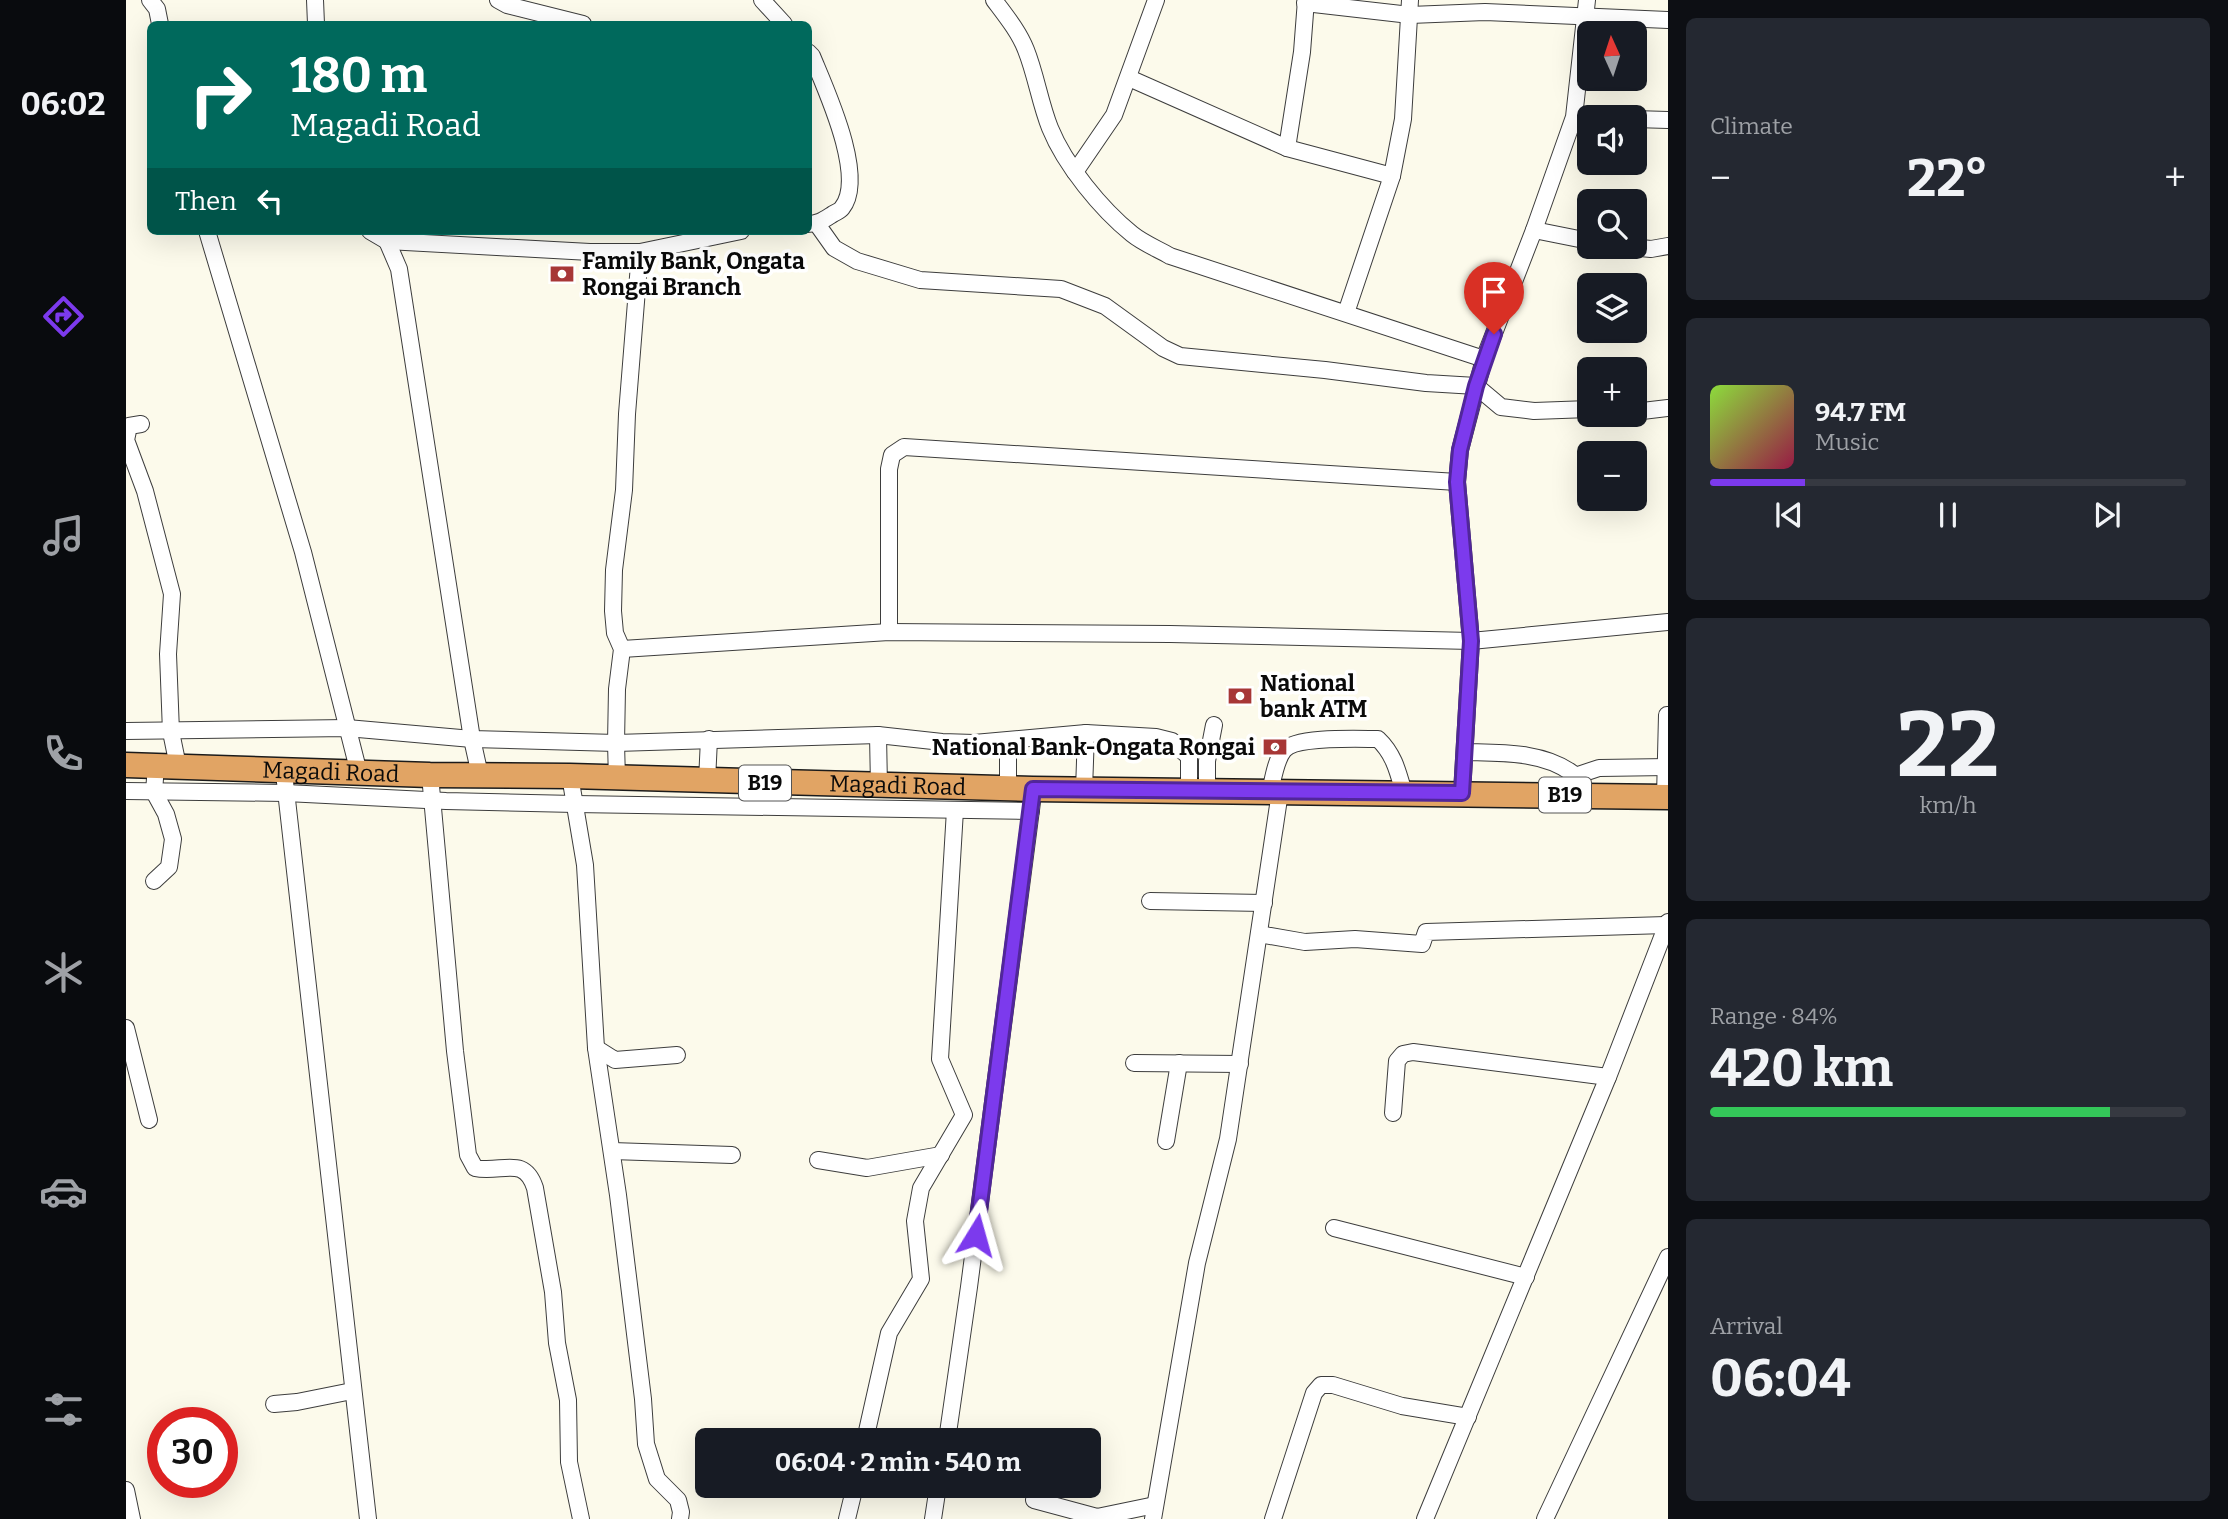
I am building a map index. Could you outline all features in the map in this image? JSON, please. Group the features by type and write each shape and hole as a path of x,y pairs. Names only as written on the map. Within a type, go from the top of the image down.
{"highway":[{"name":"Magadi Road","path":"126,765 167,766 285,781 359,773 570,776 1008,789 1032,800 1084,790 1462,793 1581,786 1666,797"}],"street":[{"path":"150,0 157,9 159,21"},
{"path":"315,0 316,21"},
{"path":"498,0 507,5 571,21"},
{"path":"762,0 781,21"},
{"path":"994,0 1026,48 1051,130 1075,172 1107,211 1133,236 1170,256 1483,359"},
{"path":"1075,172 1114,115 1156,0"},
{"path":"1287,148 1303,52 1306,2 1410,7 1587,8 1668,20"},
{"path":"1346,313 1392,176 1403,119 1410,7"},
{"path":"1582,105 1587,8"},
{"path":"812,60 841,127 850,179 842,208 813,224 834,248 857,261 920,280 1061,289 1105,306 1163,348 1180,356 1476,386 1500,407 1534,411 1577,409"},
{"path":"1129,78 1287,148 1392,176"},
{"path":"1647,119 1668,120"},
{"path":"1462,793 1471,641 1457,482 1460,450 1483,359 1577,128"},
{"path":"1534,230 1577,239"},
{"path":"208,235 303,552 359,773"},
{"path":"377,235 387,241 590,252 640,252 722,235"},
{"path":"387,241 399,269 472,739 480,775"},
{"path":"1647,249 1668,246"},
{"path":"617,779 617,689 622,649 615,633 614,570 624,490 627,414 640,252"},
{"path":"1647,410 1668,408"},
{"path":"141,424 129,426 126,440 145,491 172,594 168,654 171,732 167,766 154,792"},
{"path":"889,632 889,469 892,455 904,447 1457,482"},
{"path":"622,649 889,632 1170,634 1471,641 1668,622"},
{"path":"1666,797 1667,715"},
{"path":"1198,791 1208,761 1214,725"},
{"path":"126,731 347,728 472,739 615,743 878,735 974,743 1086,733 1156,737 1172,741 1189,757 1198,791"},
{"path":"1084,790 1086,733"},
{"path":"878,735 879,786"},
{"path":"707,781 709,739"},
{"path":"1034,1500 1097,1517 1154,1512 1197,1263 1228,1139 1264,904 1275,792 1282,752 1297,742 1378,739 1395,762 1405,793"},
{"path":"1008,741 1008,789"},
{"path":"1465,752 1515,753 1553,763 1581,786 1599,768 1667,767"},
{"path":"430,775 455,1051 468,1155 475,1168 486,1171 519,1167 526,1170 536,1188 553,1292 557,1343 568,1400 569,1462 581,1519"},
{"path":"570,776 585,865 596,1048 642,1386 646,1444 657,1479 678,1500 680,1519"},
{"path":"285,781 368,1519"},
{"path":"126,791 154,792 285,781 431,800 575,804 955,810 1032,800 949,1428"},
{"path":"154,792 166,814 173,839 169,867 154,881"},
{"path":"868,1428 889,1333 921,1279 915,1221 921,1188 964,1115 940,1059 955,810"},
{"path":"1150,901 1264,904"},
{"path":"1259,934 1305,942 1356,939 1422,944 1426,932 1667,923 1608,1077 1425,1519"},
{"path":"126,1028 149,1120"},
{"path":"596,1048 615,1060 677,1055"},
{"path":"1393,1113 1397,1061 1403,1054 1413,1052 1608,1077"},
{"path":"1134,1063 1240,1064"},
{"path":"1166,1141 1179,1063"},
{"path":"612,1150 732,1155"},
{"path":"818,1160 867,1168 941,1155"},
{"path":"1334,1228 1526,1277"},
{"path":"1545,1519 1668,1257"},
{"path":"1273,1519 1314,1393 1321,1385 1334,1385 1402,1406 1468,1417"},
{"path":"274,1404 352,1391"},
{"path":"126,1493 132,1519"},
{"path":"847,1519 852,1498"},
{"path":"933,1519 936,1498"}],"place":[{"name":"Family Bank, Ongata Rongai Branch","path":"562,274"},
{"name":"National bank ATM","path":"1240,696"},
{"name":"National Bank-Ongata Rongai","path":"1275,747"}],"route":[{"path":"976,1235 1033,789 1462,793 1471,641 1457,482 1460,450 1483,359 1494,334"}]}
